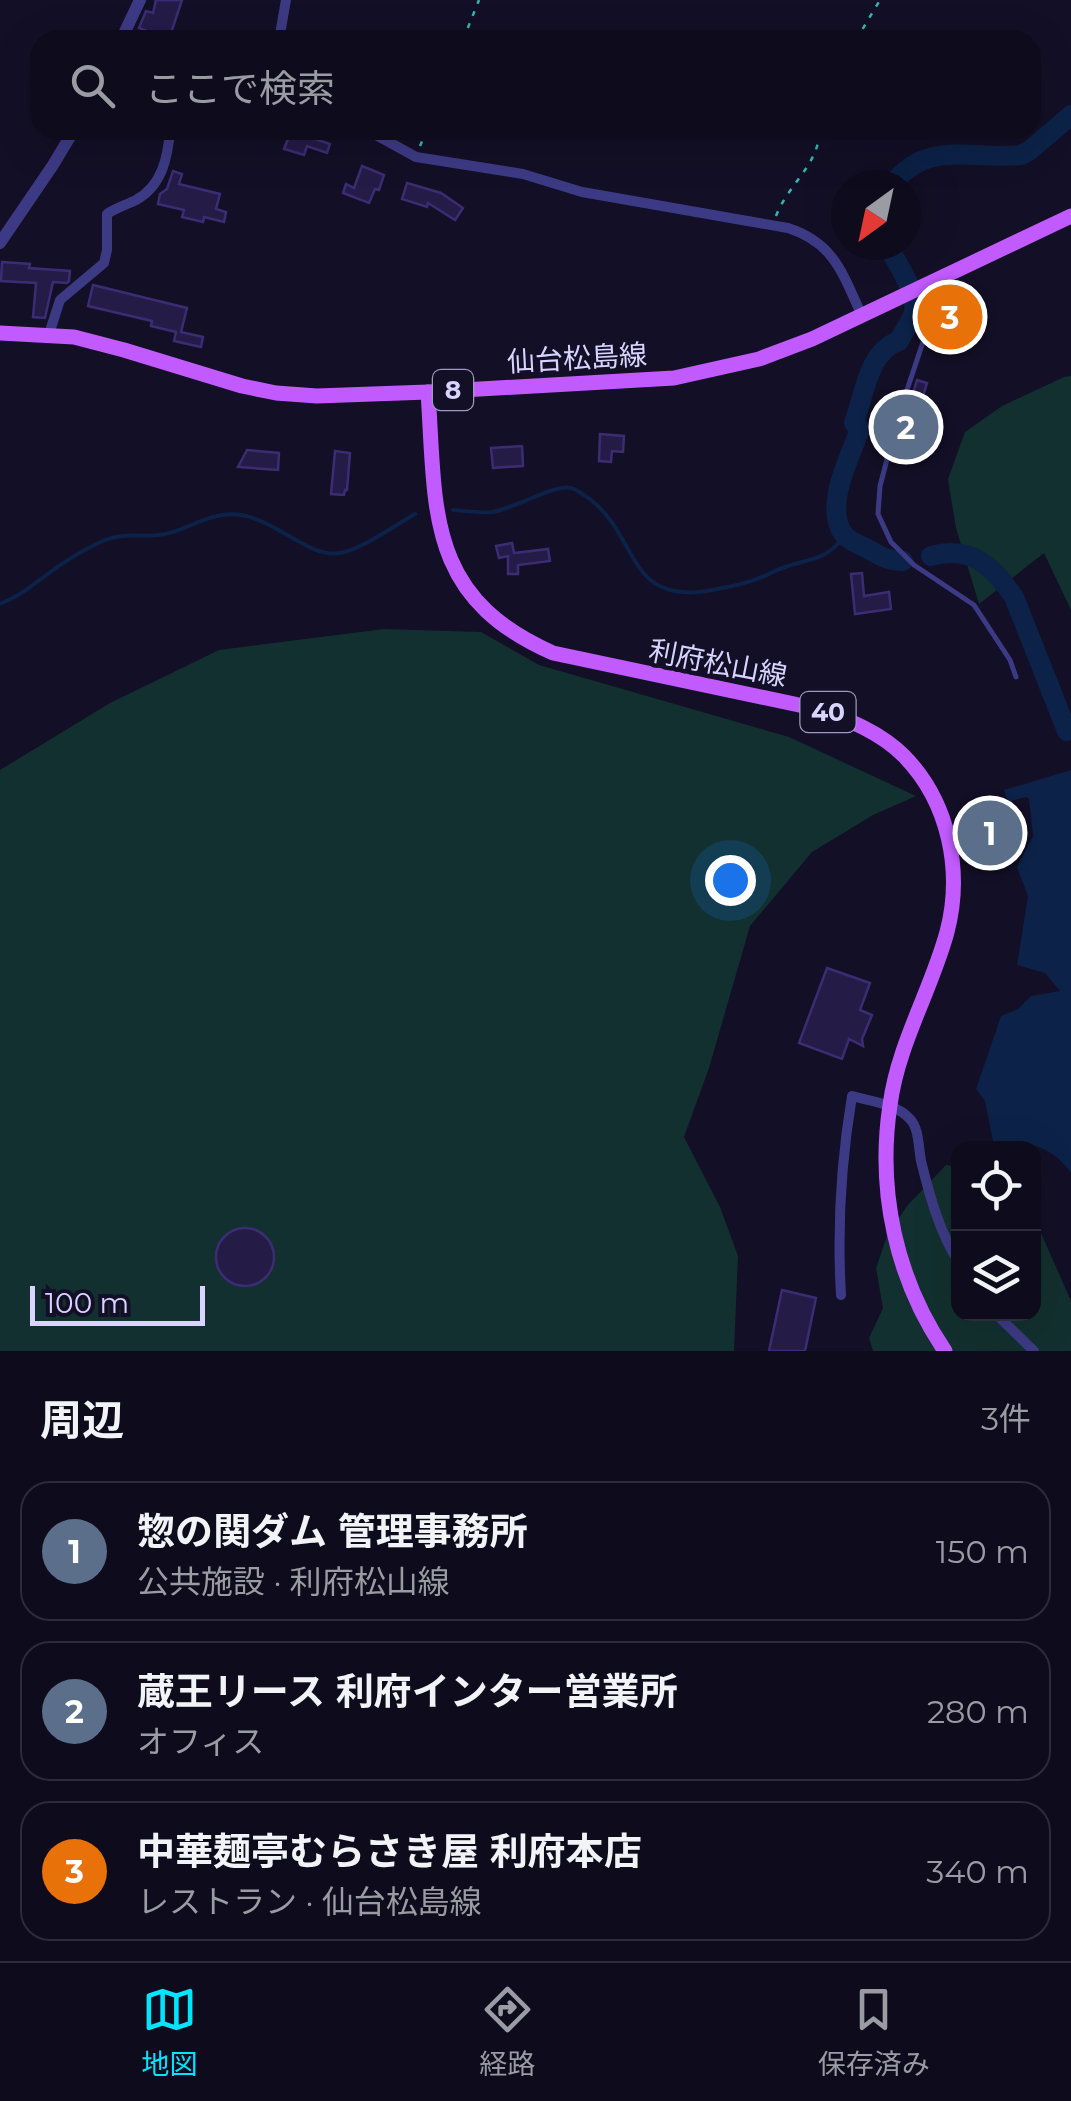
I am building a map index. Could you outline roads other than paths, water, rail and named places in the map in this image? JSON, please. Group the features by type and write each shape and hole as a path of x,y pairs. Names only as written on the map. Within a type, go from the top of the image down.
{"main road":[{"name":"仙台松島線","path":"0,333 74,337 242,386 317,396 674,378 758,359 812,339 1071,216"},
{"name":"利府松山線","path":"428,392 435,500 443,543 466,588 504,627 553,653 818,709 853,721 904,756 932,796 945,822 951,853 953,907 896,1072 889,1106 886,1165 901,1260 914,1296 945,1351"}],"street":[{"path":"125,30 140,0"},
{"path":"281,30 286,0"},
{"path":"0,243 68,140"},
{"path":"49,334 60,300 104,263 106,214 145,194 158,181 169,140"},
{"path":"386,140 416,156 523,174 582,192 802,232 832,256 862,316"},
{"path":"841,1295 839,1227 845,1136 852,1096 889,1106 909,1117 934,1206 951,1250"},
{"path":"1003,1321 1034,1351"}],"lane":[{"path":"941,278 898,414 880,486 878,514 891,542 914,565 974,605 1010,660 1016,678"}],"water":[{"path":"1071,770 1071,1173 1055,1156 1041,1148 1041,1141 993,1141 985,1101 976,1089 1001,1016 1018,1009 1031,996 1060,991 1045,973 1017,965 1028,896 1017,867 1033,836 1029,799 1008,802 1004,790"}],"waterway":[{"path":"907,170 935,157 1021,155 1071,115"},
{"path":"896,260 909,286 914,312 899,341 880,354 869,376 854,423 860,429 840,483 836,512 847,538 884,558 903,561"},
{"path":"453,510 492,512 555,490 574,489 606,515 648,578 681,592 707,591 757,579 821,556 845,535"},
{"path":"0,604 74,556 112,538 167,534 210,518 235,514 268,524 311,548 340,553 368,542 415,514"},
{"path":"931,556 969,556 988,567 1006,586 1014,597 1067,731"}],"place":[{"name":"中華麺亭むらさき屋 利府本店","path":"950,317"},
{"name":"蔵王リース 利府インター営業所","path":"906,427"},
{"name":"惣の関ダム 管理事務所","path":"990,833"}]}
